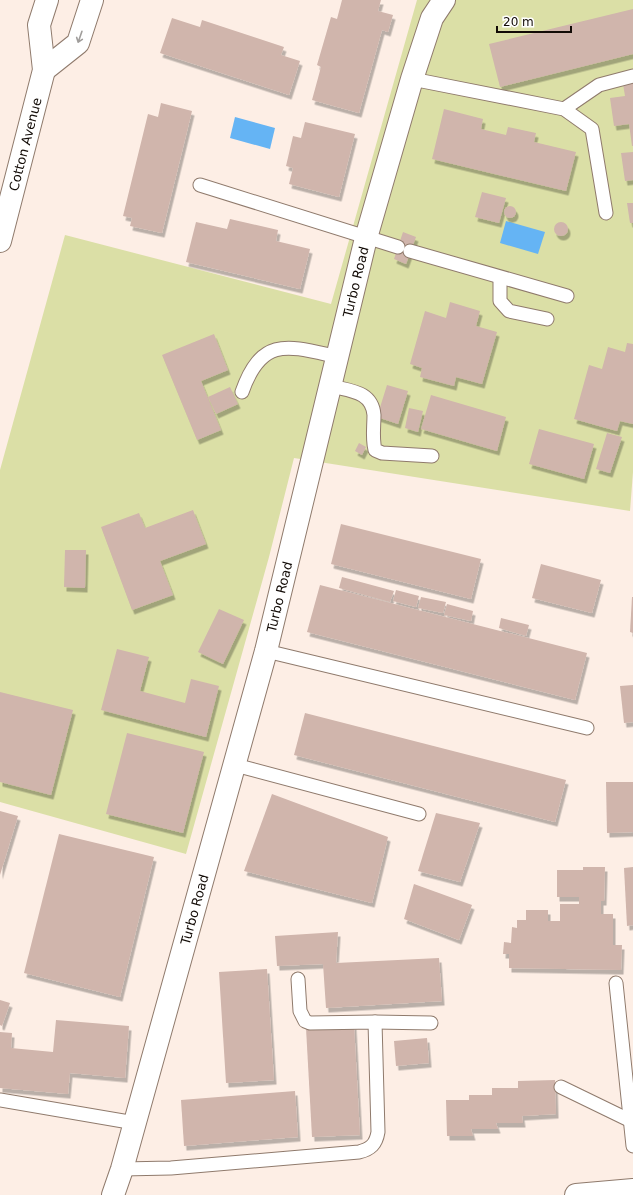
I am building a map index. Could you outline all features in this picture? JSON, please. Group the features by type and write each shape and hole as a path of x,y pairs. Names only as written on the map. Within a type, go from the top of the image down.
{"street":[{"name":"Cotton Avenue","path":"0,241 44,70 39,25 47,0"},
{"path":"44,70 78,43 92,0"},
{"name":"Turbo Road","path":"113,1195 135,1123 266,651 366,238 412,79 432,18 444,0"},
{"path":"586,1195 633,1190"}],"lane":[{"path":"564,109 599,85 633,76"},
{"path":"412,79 564,109 592,129 606,213"},
{"path":"200,185 366,238 500,278 567,296"},
{"path":"500,278 500,301 509,311 547,319"},
{"path":"242,392 247,376 265,353 281,349 299,348 338,357"},
{"path":"331,386 360,393 370,400 374,414 372,440 375,450 382,453 432,456"},
{"path":"266,651 587,728"},
{"path":"234,765 419,814"},
{"path":"298,979 300,1011 305,1021 310,1023 431,1023"},
{"path":"616,983 629,1120 633,1146"},
{"path":"122,1169 179,1167 368,1150 377,1140 378,1132 375,1022"},
{"path":"561,1087 629,1120"},
{"path":"0,1100 135,1123"}],"green space":[{"path":"417,0 633,0 633,472 630,511 294,458 269,557 186,854 0,802 0,470 65,235 331,304"}],"water":[{"path":"235,117 275,128 270,149 230,138"},
{"path":"506,221 545,232 538,254 500,243"}],"building":[{"path":"342,0 381,0 378,11 393,15 388,32 382,30 359,113 312,100 321,67 317,65 331,17 337,19"},
{"path":"633,9 633,54 500,87 489,44"},
{"path":"172,18 200,27 202,20 284,47 281,55 300,61 289,95 160,53"},
{"path":"633,83 632,146 629,124 614,126 610,98 625,96 623,84"},
{"path":"161,103 192,111 162,233 130,226 132,218 123,216 148,114 158,117"},
{"path":"444,109 483,119 481,129 506,135 508,127 536,133 534,142 576,152 566,191 432,159"},
{"path":"305,122 355,134 339,197 289,184 293,168 286,166 293,136 301,138"},
{"path":"633,152 633,180 625,181 621,153"},
{"path":"482,192 506,198 499,223 475,217"},
{"path":"627,203 633,203 633,223 630,223"},
{"path":"508,206 512,206 516,212 512,218 508,218 504,214 504,210"},
{"path":"230,219 278,230 276,241 310,249 300,289 186,262 196,222 227,229"},
{"path":"561,222 566,224 568,229 566,234 561,236 556,234 554,229 556,224"},
{"path":"403,232 416,237 406,264 394,259"},
{"path":"450,302 480,311 476,326 497,332 482,384 456,377 454,386 420,377 422,368 410,364 425,311 446,318"},
{"path":"214,334 228,370 201,381 221,430 197,440 162,355"},
{"path":"627,343 633,344 633,424 620,421 617,431 574,419 589,365 602,369 608,347 625,352"},
{"path":"387,385 408,391 398,424 377,417"},
{"path":"230,387 238,404 216,414 208,397"},
{"path":"431,395 506,417 497,451 421,429"},
{"path":"409,408 423,411 418,432 405,428"},
{"path":"539,429 594,444 584,479 529,464"},
{"path":"607,433 622,437 610,473 596,469"},
{"path":"359,443 366,447 362,455 355,451"},
{"path":"193,510 206,544 160,561 173,595 132,610 101,527 139,513 145,528"},
{"path":"341,524 481,559 471,599 331,564"},
{"path":"65,550 86,550 85,588 64,587"},
{"path":"541,564 601,580 592,613 532,598"},
{"path":"342,577 394,591 390,602 339,588"},
{"path":"320,585 587,653 575,700 307,632"},
{"path":"396,590 419,596 416,607 393,601"},
{"path":"421,597 446,602 443,613 418,608"},
{"path":"633,597 633,633 630,632"},
{"path":"447,604 473,611 471,621 444,615"},
{"path":"219,609 244,620 223,664 198,652"},
{"path":"501,618 529,625 526,636 499,628"},
{"path":"117,649 149,657 140,691 185,703 191,679 219,686 206,737 101,710"},
{"path":"633,685 633,722 624,723 620,686"},
{"path":"0,692 73,710 51,795 0,782"},
{"path":"305,713 566,780 555,822 294,755"},
{"path":"127,733 204,752 183,833 106,814"},
{"path":"606,782 633,782 633,832 607,833"},
{"path":"272,794 388,837 372,903 244,871"},
{"path":"0,811 18,816 0,875"},
{"path":"436,813 480,823 460,882 418,871"},
{"path":"59,834 154,857 120,997 24,973"},
{"path":"583,867 605,867 604,901 601,901 601,914 613,914 613,945 622,945 621,970 509,968 509,954 503,954 504,942 511,943 512,927 517,928 517,920 526,920 526,910 548,910 548,921 560,921 560,904 579,904 579,897 557,897 557,870 583,870"},
{"path":"633,867 633,925 627,926 624,868"},
{"path":"414,884 472,905 459,940 404,919"},
{"path":"338,932 336,963 439,958 442,1001 326,1008 323,964 277,966 275,936"},
{"path":"267,969 274,1080 226,1083 219,972"},
{"path":"0,1000 10,1003 2,1026 0,1025"},
{"path":"56,1020 129,1026 125,1078 70,1073 68,1094 0,1088 0,1032 12,1033 11,1048 53,1052"},
{"path":"354,1025 360,1135 312,1137 306,1028"},
{"path":"427,1038 429,1063 396,1066 394,1041"},
{"path":"555,1080 556,1114 522,1116 523,1123 496,1123 498,1129 471,1129 473,1136 447,1136 446,1100 469,1100 469,1095 492,1095 492,1088 518,1088 518,1081"},
{"path":"295,1091 298,1137 184,1146 181,1100"}]}
